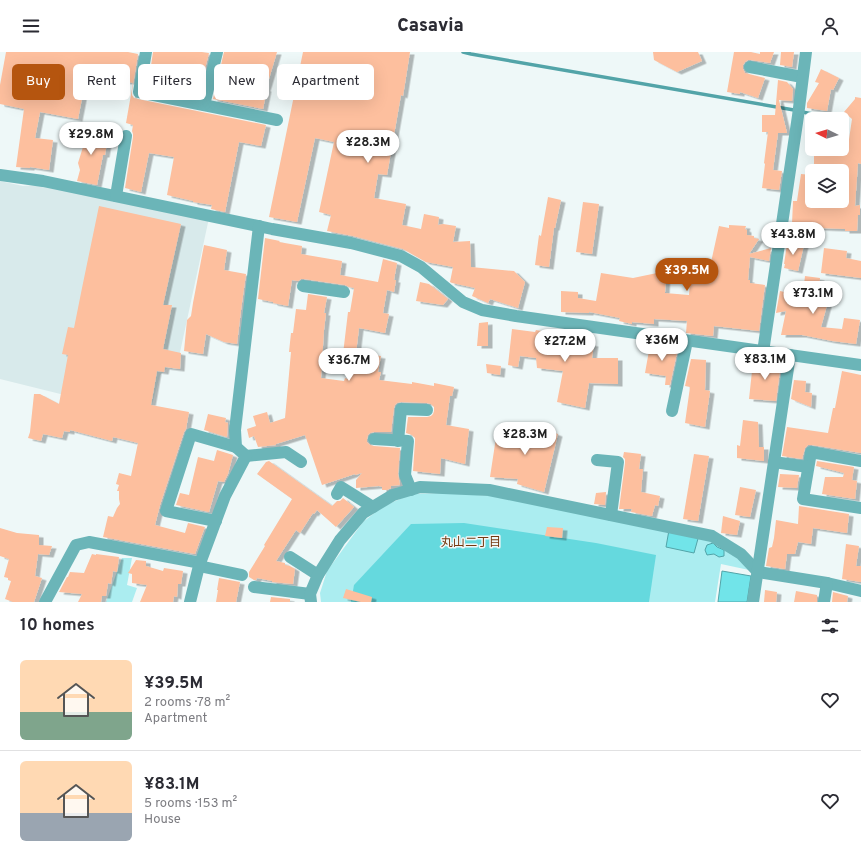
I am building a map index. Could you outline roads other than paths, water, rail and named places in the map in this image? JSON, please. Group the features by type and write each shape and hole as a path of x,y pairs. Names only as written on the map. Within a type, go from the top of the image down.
{"street":[{"path":"146,52 139,92 277,120"},
{"path":"204,105 217,52"},
{"path":"762,352 798,116 806,52"},
{"path":"750,67 802,77"},
{"path":"116,196 126,136"},
{"path":"0,175 43,181 259,226 351,243 401,256 421,267 463,302 482,310 762,352 861,365"},
{"path":"236,447 235,430 259,226"},
{"path":"303,286 344,292"},
{"path":"672,411 687,341"},
{"path":"753,602 790,356"},
{"path":"398,441 401,409 428,410"},
{"path":"216,521 166,511 191,434 236,447 246,456 286,452 301,462"},
{"path":"374,440 408,442 405,475 411,490"},
{"path":"861,461 811,452 803,499 861,508"},
{"path":"190,602 200,564 225,496 246,456"},
{"path":"596,460 618,462 611,515"},
{"path":"774,462 808,467"},
{"path":"337,494 341,487 373,507"},
{"path":"254,587 311,598 318,575 340,540 363,513 393,495 420,487 489,490 712,536 741,554 758,572 827,583 861,591"},
{"path":"45,602 76,545 89,542 200,564 242,575"},
{"path":"290,557 318,575"},
{"path":"824,602 827,583"}],"waterway":[{"path":"463,52 794,110"}],"district":[{"name":"丸山二丁目","path":"471,542"}]}
